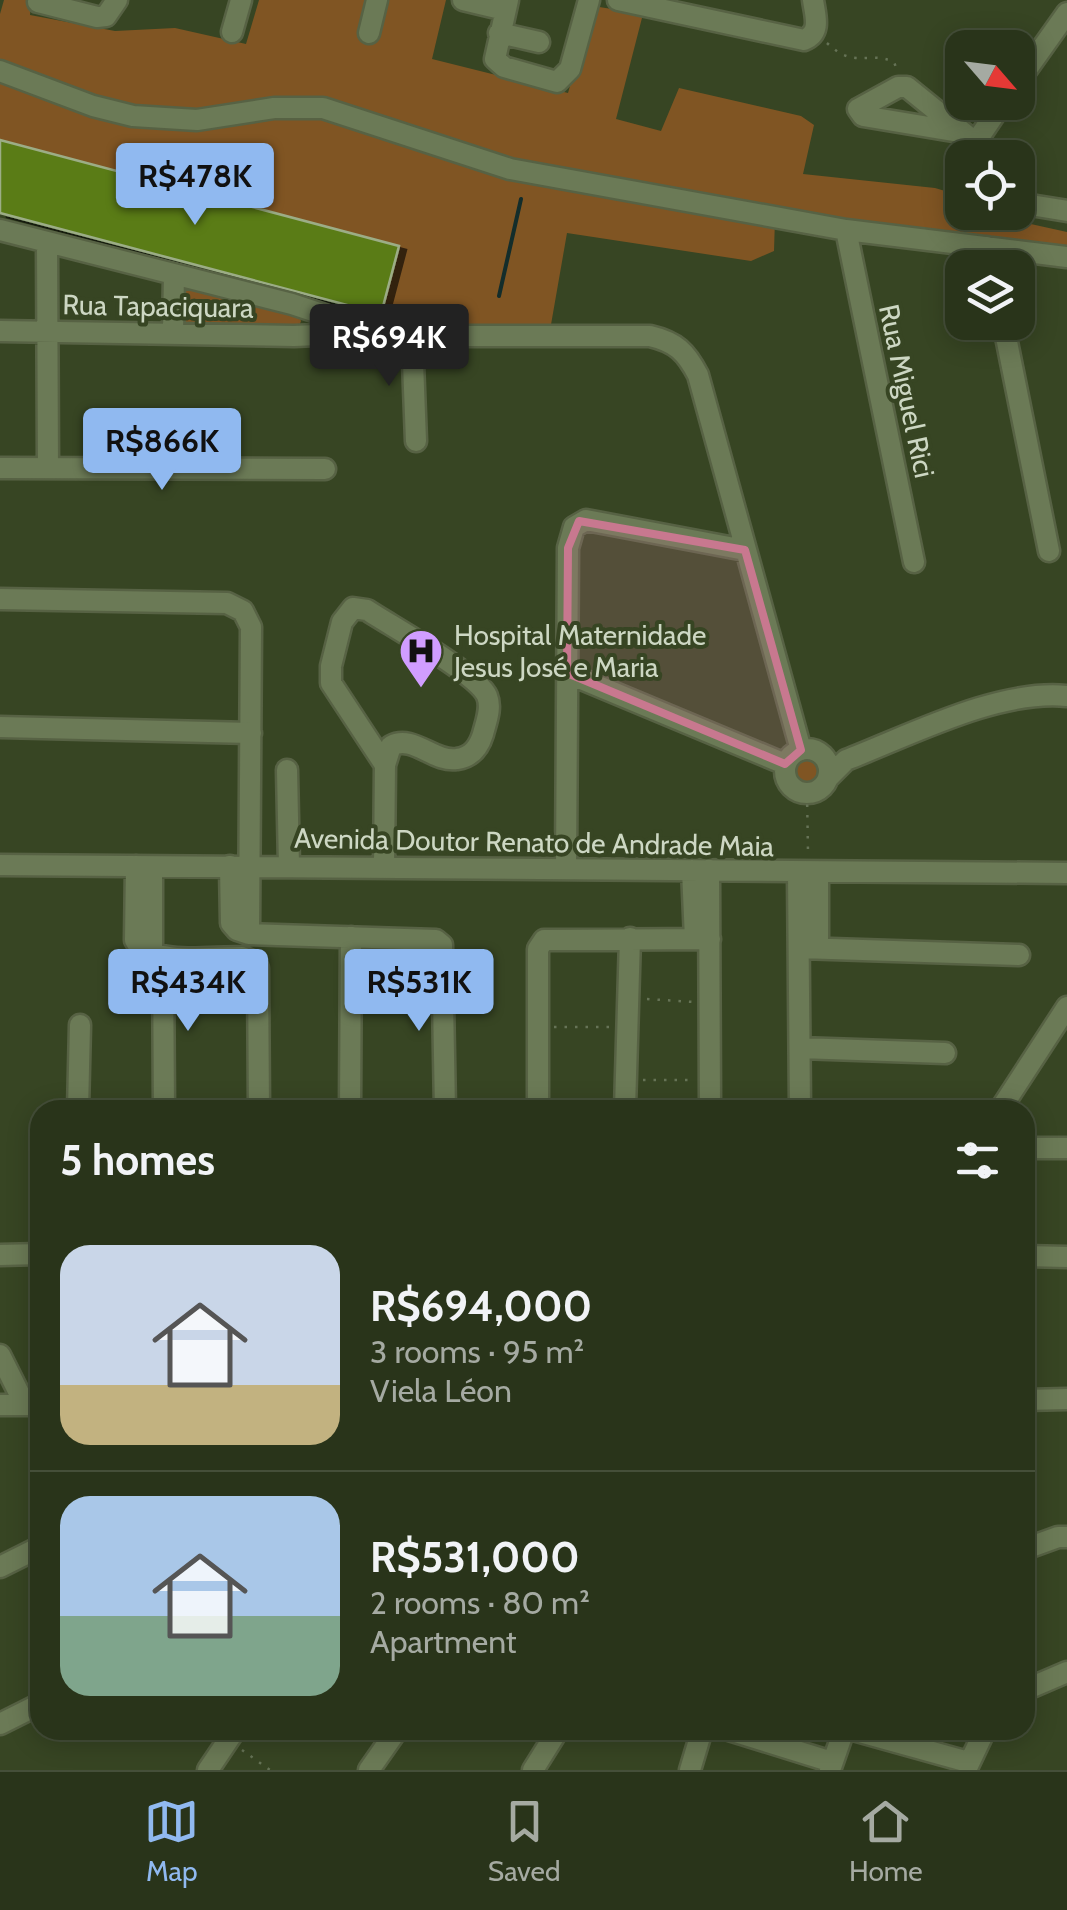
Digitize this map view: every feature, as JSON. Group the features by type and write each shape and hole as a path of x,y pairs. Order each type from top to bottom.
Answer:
{"street":[{"path":"38,2 97,17 106,16 117,0"},
{"path":"232,32 242,0"},
{"path":"369,33 378,0"},
{"path":"463,0 506,5 497,43 504,66 557,82 570,69 589,0"},
{"path":"618,0 804,40 815,30 813,0"},
{"path":"1035,58 1067,13"},
{"path":"497,43 539,42"},
{"path":"0,72 93,106 168,120 197,120 300,106 323,108 510,169 953,250"},
{"path":"945,148 859,114 860,106 898,88 912,90 951,140"},
{"path":"1035,206 1067,211"},
{"path":"0,230 292,304 376,332 412,336 650,336 678,346 689,356 698,376 801,755 788,784 807,794 820,789 846,760 997,702 1042,693 1067,696"},
{"name":"Rua Miguel Rici","path":"846,230 914,562"},
{"path":"46,242 48,468"},
{"path":"1035,257 1067,257"},
{"path":"173,334 174,274"},
{"path":"292,304 303,320 294,336"},
{"name":"Rua Tapaciquara","path":"0,331 294,336 376,332"},
{"path":"412,336 416,441"},
{"path":"1007,340 1049,552"},
{"path":"0,468 324,470"},
{"path":"566,868 570,536 579,521 586,520 745,550"},
{"path":"0,599 227,604 243,611 251,628 252,733 240,866 249,934 436,940 442,945 444,1100"},
{"path":"384,867 385,765 391,746 398,742 452,760 473,753 490,707 486,692 465,672 367,610 353,608 342,622 330,666 331,684 385,765"},
{"path":"567,672 828,762 828,778"},
{"path":"0,728 252,733"},
{"path":"801,755 846,760"},
{"path":"287,770 289,866"},
{"name":"Avenida Doutor Renato de Andrade Maia","path":"0,865 1067,873"},
{"path":"144,866 157,956 164,1100"},
{"path":"701,870 710,1003 710,1100"},
{"path":"800,1100 800,1048 809,948 808,873"},
{"path":"350,1100 351,937"},
{"path":"625,1100 630,938"},
{"path":"538,1100 538,949 544,940 703,939"},
{"path":"809,948 1019,955"},
{"path":"157,956 242,957 254,962 258,968 260,1100"},
{"path":"1008,1100 1056,1040 1067,1007"},
{"path":"78,1100 80,1026"},
{"path":"800,1048 945,1054"},
{"path":"1035,1148 1067,1148"},
{"path":"0,1255 30,1254"},
{"path":"1035,1256 1067,1257"},
{"path":"0,1355 30,1400"},
{"path":"1035,1400 1067,1398"},
{"path":"0,1404 30,1405"},
{"path":"0,1418 30,1406"},
{"path":"1035,1536 1062,1537"},
{"path":"1035,1546 1062,1537"},
{"path":"0,1567 30,1552"},
{"path":"1035,1686 1067,1672"},
{"path":"0,1724 30,1709"},
{"path":"208,1770 229,1740"},
{"path":"369,1770 390,1740"},
{"path":"533,1770 552,1740"},
{"path":"547,1770 555,1740"},
{"path":"690,1770 699,1740"},
{"path":"757,1740 831,1766 840,1740"},
{"path":"885,1740 967,1766 980,1740"}],"path":[{"path":"815,30 836,51 854,60 886,58 894,62 898,88"},
{"path":"807,794 808,873"},
{"path":"628,998 710,1003"},
{"path":"540,1027 627,1026"},
{"path":"626,1080 710,1080"},
{"path":"237,1740 270,1770"}],"highlighted area":[{"path":"579,521 745,550 801,750 785,764 567,673 568,548"}],"shaded area":[{"path":"4,0 31,0 30,15 115,31 175,28 246,44 259,0 446,0 432,59 568,93 593,6 643,14 616,119 661,131 679,88 801,116 814,125 803,174 945,191 945,230 1035,230 1035,225 1067,232 1067,257 775,218 774,251 751,261 567,233 549,336 376,332 399,247 0,140 0,14"},
{"path":"179,283 298,314 298,330 177,329"},
{"path":"807,751 821,757 827,771 821,785 807,791 793,785 787,771 793,757"}],"building":[{"path":"0,140 399,246 381,314 0,213"}],"waterway":[{"path":"499,296 521,199"}],"place":[{"name":"Hospital Maternidade Jesus José e Maria","path":"421,689"}]}
